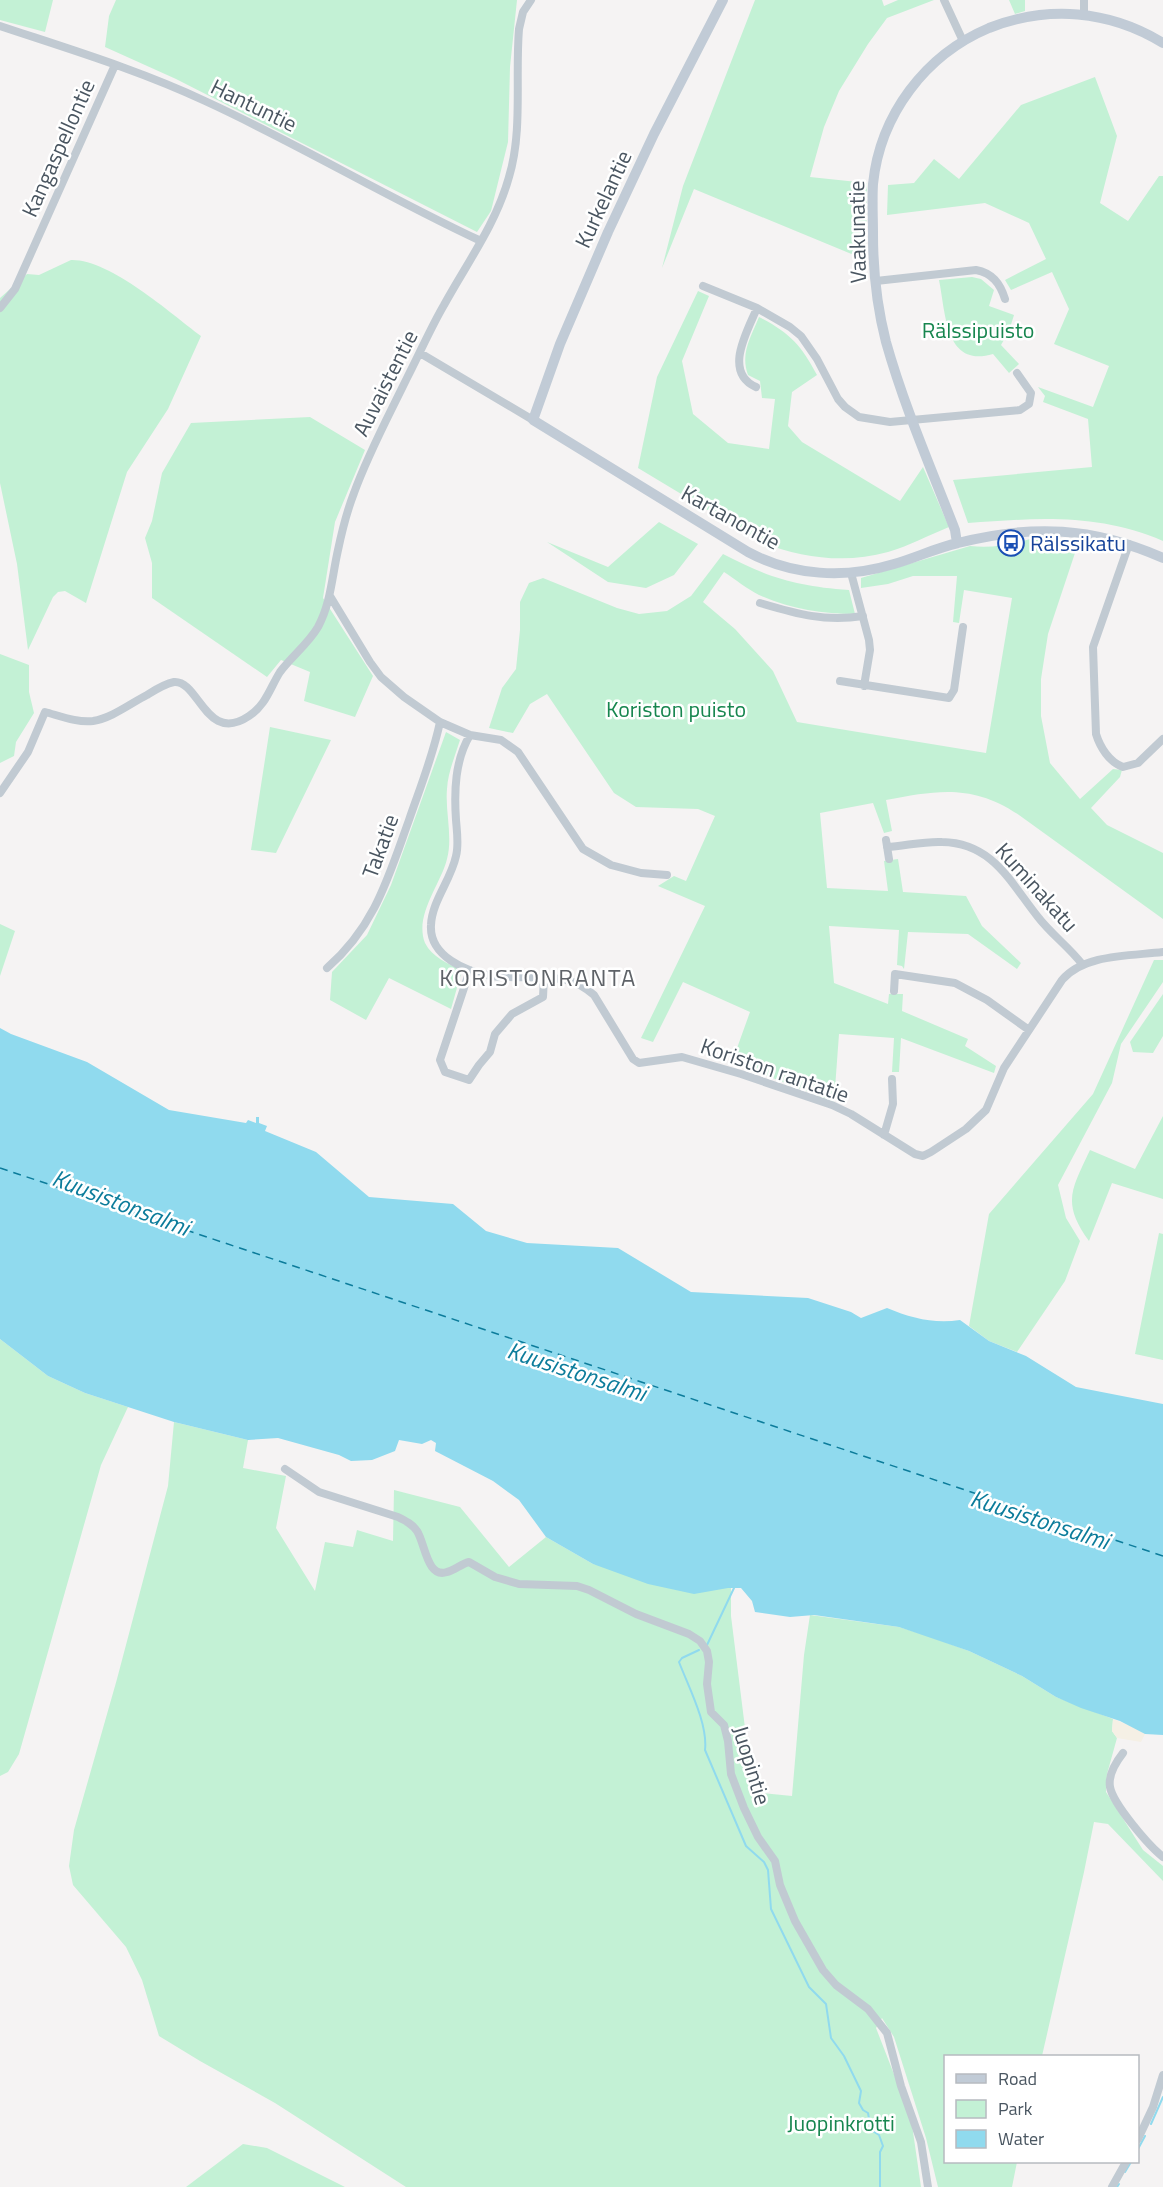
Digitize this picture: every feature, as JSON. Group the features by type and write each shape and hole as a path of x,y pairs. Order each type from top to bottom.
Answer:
{"street":[{"name":"Auvaistentie","path":"0,793 28,752 45,712 71,719 93,721 106,717 163,686 176,682 186,686 209,716 223,722 236,723 258,710 286,664 309,641 318,626 330,596 338,549 352,495 370,452 444,304 482,241 500,204 510,175 516,147 519,29 523,12 530,0"},
{"name":"Kurkelantie","path":"532,420 608,232 654,134 723,0"},
{"path":"944,0 963,41"},
{"path":"1084,0 1084,15"},
{"name":"Vaakunatie","path":"957,543 886,343 873,248 873,185 884,139 899,105 935,62 963,41 994,26 1021,18 1054,13 1084,15 1124,24 1163,43"},
{"name":"Hantuntie","path":"0,26 164,82 248,121 482,241"},
{"name":"Kangaspellontie","path":"0,309 15,289 115,65"},
{"path":"876,281 976,270 983,271 995,279 1005,298"},
{"path":"703,286 757,308 801,336 817,359 832,391 852,413 877,422 913,421 1020,410 1029,404 1031,393 1017,373"},
{"path":"756,387 748,384 743,378 738,364 741,349 757,308"},
{"name":"Kartanontie","path":"420,353 765,561 805,572 851,573 892,565 957,543 1040,530 1094,534 1129,544 1163,558"},
{"path":"1129,544 1093,647 1096,734 1100,745 1112,761 1123,767 1138,763 1163,739"},
{"path":"851,573 870,640 864,686"},
{"path":"330,596 381,676 421,711 440,723 470,735 501,740 518,752 578,842 590,854 611,865 625,869 667,875"},
{"path":"760,603 804,616 829,619 863,616"},
{"path":"840,681 949,698 953,695 956,681 963,627"},
{"name":"Takatie","path":"327,968 344,953 376,908 432,756 440,723"},
{"name":"Koriston rantatie","path":"470,735 458,770 455,790 457,854 433,914 431,925 433,942 446,957 470,970 493,976 568,980 586,988 594,995 633,1059 639,1063 682,1057 734,1072 832,1105 851,1114 915,1154 923,1156 955,1137 986,1110 1001,1073 1029,1030 1062,980 1072,969 1082,964"},
{"name":"Kuminakatu","path":"889,859 887,844 959,843 979,850 998,866 1044,924 1082,964"},
{"path":"1082,964 1163,952"},
{"path":"470,970 440,1060 445,1072 469,1080 490,1052 495,1034 512,1014 543,997 544,977"},
{"path":"894,991 895,974 955,983 987,1000 1029,1030"},
{"path":"884,1135 893,1104 892,1079"},
{"name":"Juopintie","path":"285,1469 319,1492 409,1522 421,1539 432,1568 440,1573 469,1562 495,1577 519,1584 577,1586 636,1614 689,1634 700,1641 707,1651 710,1662 707,1684 711,1712 724,1725 731,1774 744,1808 758,1837 775,1861 780,1885 795,1920 823,1970 836,1984 868,2010 887,2033 901,2086 921,2142 928,2187"},
{"path":"1123,1753 1111,1772 1110,1787 1133,1826 1163,1857"},
{"path":"1139,2135 1163,2075"},
{"path":"1112,2187 1125,2163"}],"green space":[{"path":"0,0 53,0 45,32 0,20"},
{"path":"116,0 517,0 510,67 508,142 491,211 477,232 176,79 105,47 109,16"},
{"path":"755,0 882,0 884,6 898,0 934,0 887,18 868,44 839,91 824,127 810,177 867,183 866,260 694,189 662,268 683,186"},
{"path":"1009,0 1025,0 1025,11 1015,14"},
{"path":"1095,77 1117,136 1100,203 1128,221 1159,176 1163,176 1163,541 1139,532 1091,522 1043,519 968,523 953,480 1092,467 1088,419 1043,402 1045,396 1038,387 1093,407 1109,366 1054,344 1069,309 1052,272 1011,290 1005,280 1046,259 1029,223 985,203 887,215 888,185 914,183 934,159 959,179 1021,105"},
{"path":"71,260 87,262 121,278 201,336 168,409 127,472 86,603 65,591 58,592 53,597 28,650 17,564 0,483 0,298 27,274 39,275"},
{"name":"Rälssipuisto","path":"972,277 981,279 994,290 989,306 1014,315 1001,345 1019,364 1009,373 993,354 977,356 965,353 957,346 951,335 939,280"},
{"path":"698,291 709,296 682,361 693,414 728,443 769,449 775,399 762,398 760,381 748,375 745,359 759,317 787,334 794,341 817,375 792,392 788,426 802,442 900,501 923,467 949,527 904,547 872,556 824,558 792,552 761,542 638,468 657,377"},
{"path":"310,417 365,450 335,522 323,598 373,676 355,717 304,701 310,672 281,660 267,677 152,598 152,563 145,538 152,521 162,473 191,423"},
{"path":"659,522 698,544 674,575 646,588 608,582 547,542 608,567"},
{"name":"Koriston puisto","path":"1041,536 1053,536 1076,550 1048,634 1041,679 1041,716 1050,763 1080,799 1113,769 1122,770 1120,777 1091,808 1107,825 1163,853 1163,919 1019,815 986,798 955,792 939,792 886,800 892,831 884,833 873,803 820,813 827,888 888,891 884,861 898,859 903,892 966,896 982,926 1021,963 1017,969 968,934 908,932 904,969 897,965 899,930 829,926 834,983 888,1004 889,994 903,994 902,1011 968,1039 965,1046 996,1066 994,1073 901,1038 899,1072 892,1072 894,1038 839,1034 834,1102 732,1062 750,1012 683,982 653,1042 641,1038 705,906 658,886 674,876 686,881 715,816 698,809 636,807 614,793 547,694 530,704 513,733 489,728 502,688 516,669 520,602 529,583 543,578 617,608 639,614 667,611 691,596 723,554 784,580 849,590 855,614 818,612 782,604 759,595 724,572 703,602 735,629 773,671 797,722 986,753 1012,598 964,590 959,623 953,622 957,576 913,576 888,584 861,588 861,578 970,546 998,546"},
{"path":"0,654 29,665 29,692 34,713 16,742 14,756 0,763"},
{"path":"270,727 331,740 276,853 251,850"},
{"path":"446,732 460,740 448,783 449,851 426,911 423,932 425,943 436,956 462,970 451,1009 389,978 366,1020 330,1000 332,972 367,935 391,885"},
{"path":"0,924 15,931 0,976"},
{"path":"1154,960 1163,960 1163,982 1121,1044 1112,1083 1058,1185 1066,1218 1080,1241 1065,1281 1017,1352 989,1341 969,1326 989,1214 1093,1094"},
{"path":"1163,994 1163,1036 1153,1053 1133,1052 1130,1042"},
{"path":"1163,1116 1163,1199 1112,1183 1089,1241 1075,1216 1072,1196 1078,1175 1090,1150 1135,1169"},
{"path":"1159,1233 1163,1234 1163,1360 1135,1354"},
{"path":"0,1339 48,1376 85,1393 128,1407 101,1465 19,1754 8,1772 0,1776"},
{"name":"Juopinkrotti","path":"174,1422 248,1440 243,1468 286,1476 276,1528 315,1591 325,1542 353,1547 357,1530 393,1541 394,1490 460,1507 509,1567 546,1537 593,1564 731,1588 731,1616 753,1792 792,1796 804,1655 810,1615 899,1627 928,1636 969,1651 1022,1676 1056,1697 1113,1719 1112,1731 1117,1738 1107,1774 1106,1792 1143,1850 1163,1866 1163,1881 1108,1824 1094,1822 1042,2055 944,2055 944,2163 1017,2163 1012,2187 938,2187 926,2138 894,2037 882,2018 876,2028 911,2118 921,2187 406,2187 275,2103 159,2036 142,1980 126,1947 73,1885 69,1866 74,1830 168,1486"},
{"path":"243,2144 267,2148 345,2187 186,2187"}],"sand":[{"path":"1113,1719 1145,1734 1141,1742 1117,1738 1112,1731"}],"water":[{"name":"Kuusistonsalmi","path":"0,1028 87,1062 169,1110 246,1123 248,1120 256,1123 256,1117 259,1117 259,1123 267,1126 265,1131 316,1152 369,1197 453,1204 486,1231 527,1243 618,1248 691,1292 808,1298 851,1312 861,1318 887,1308 923,1319 960,1320 989,1341 1026,1356 1076,1387 1163,1404 1163,1735 1145,1734 1120,1721 1081,1708 969,1651 899,1627 814,1615 790,1617 755,1612 752,1601 741,1588 694,1594 648,1584 593,1564 546,1537 519,1500 493,1481 435,1451 436,1443 431,1440 422,1444 399,1440 395,1451 372,1460 351,1461 339,1455 278,1438 248,1440 174,1422 85,1393 48,1376 0,1339"}],"waterway":[{"path":"707,1645 734,1588"},
{"path":"699,1650 682,1658 679,1662 701,1718 705,1750 746,1846 764,1862 768,1870 771,1909 809,1987 826,2004 831,2038 844,2056 861,2091 859,2103 868,2113 871,2130 879,2135 883,2146 880,2152 880,2187"},
{"path":"1151,2124 1163,2097"},
{"path":"1139,2147 1145,2136"},
{"path":"1125,2172 1130,2163"}],"ferry route":[{"path":"0,1168 1163,1556"}],"place":[{"name":"Rälssikatu","path":"1011,543"}],"district":[{"name":"KORISTONRANTA","path":"538,977"}]}
